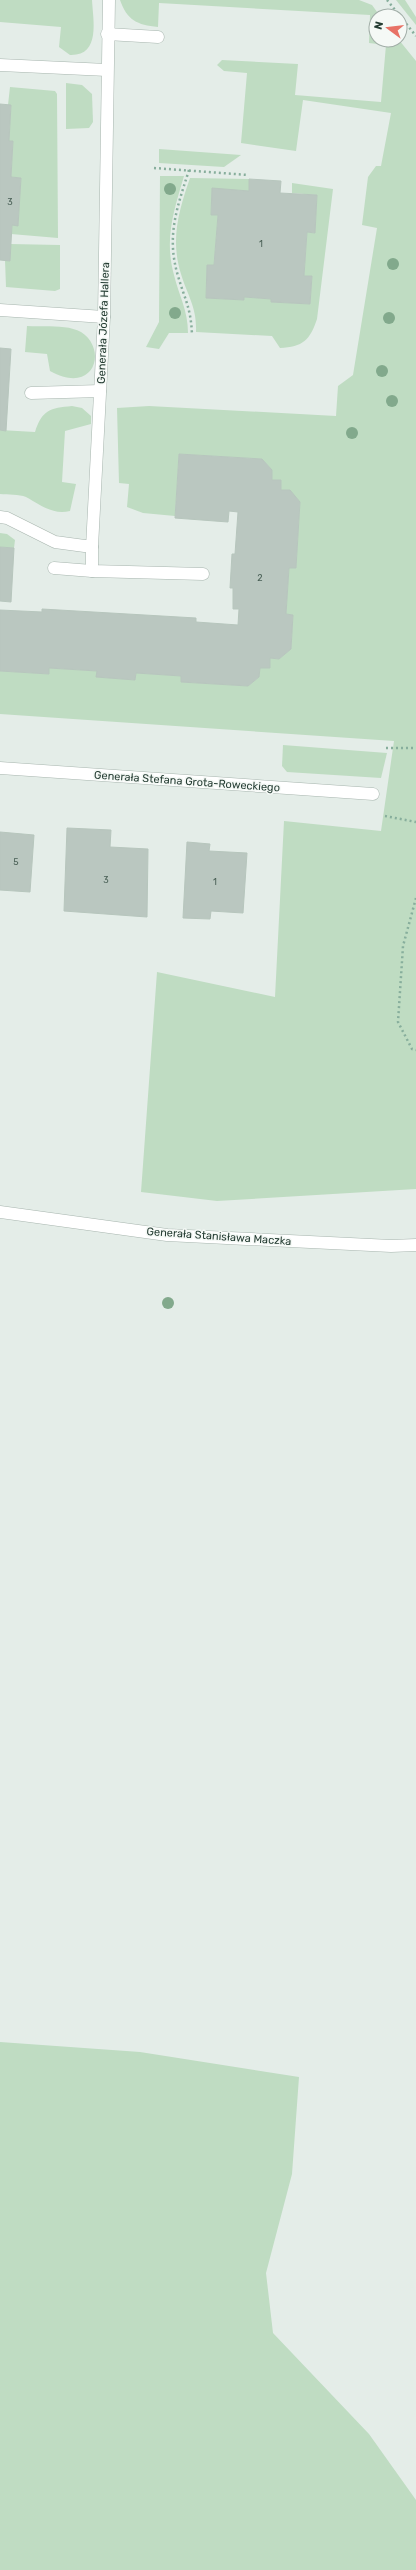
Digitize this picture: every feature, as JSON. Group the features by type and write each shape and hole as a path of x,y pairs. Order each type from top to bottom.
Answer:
{"street":[{"name":"Generała Józefa Hallera","path":"92,570 104,317 107,34 109,0"},
{"path":"107,34 158,36"},
{"path":"0,65 107,70"},
{"path":"0,310 104,317"},
{"path":"31,393 100,390"},
{"path":"0,517 7,518 55,542 92,547"},
{"path":"54,568 203,574"},
{"name":"Generała Stefana Grota-Roweckiego","path":"0,768 373,794"},
{"name":"Generała Stanisława Maczka","path":"0,1212 167,1235 391,1246 416,1245"}],"path":[{"path":"387,0 394,8"},
{"path":"408,26 416,36"},
{"path":"154,168 248,175"},
{"path":"189,170 173,221 172,243 177,275 192,313 192,335"},
{"path":"386,748 416,748"},
{"path":"377,814 416,822"},
{"path":"416,898 403,946 398,1022 412,1049 416,1050"}],"green space":[{"path":"0,0 92,0 94,26 91,43 87,50 80,54 70,55 59,47 61,27 0,22"},
{"path":"120,0 359,0 372,5 374,8 368,8 368,15 159,3 158,27 139,23 130,17"},
{"path":"396,0 405,0 416,17 416,25 408,15 408,8 402,8"},
{"path":"386,48 405,48 416,61 416,1189 217,1201 141,1192 157,972 275,997 284,821 381,831 394,741 0,714 0,671 49,674 49,668 97,671 97,677 135,680 136,673 181,676 181,682 248,686 259,677 260,668 270,658 279,659 291,649 293,615 286,614 289,568 296,568 300,502 290,491 281,490 281,480 272,480 272,470 262,459 179,454 175,516 143,513 127,507 129,484 119,483 117,408 149,406 336,416 338,386 353,375 377,228 362,225 368,177 376,166 381,166 391,113 303,100 296,151 241,143 247,73 224,71 217,65 222,60 298,64 295,95 381,102"},
{"path":"66,83 82,85 92,94 93,122 89,128 66,129"},
{"path":"10,87 55,91 57,94 58,238 11,234 12,225 18,225 21,178 11,177 13,142 9,141 11,106 8,105"},
{"path":"159,149 241,155 224,167 159,163"},
{"path":"160,176 184,176 174,213 170,237 170,249 171,262 176,283 187,317 188,333 169,333 159,349 146,347 159,322"},
{"path":"190,178 249,179 249,191 212,189 211,215 218,215 214,265 207,265 206,298 244,300 244,297 271,299 271,302 310,304 312,276 304,276 307,232 315,233 317,195 292,193 292,183 333,189 317,319 312,332 300,344 280,348 272,336 196,332 194,309 181,274 176,249 179,213"},
{"path":"10,244 60,245 60,289 55,291 6,287 5,260"},
{"path":"27,326 62,327 75,329 81,332 89,340 94,349 95,358 92,367 87,374 78,378 65,377 50,371 47,354 25,352"},
{"path":"72,406 82,408 91,416 91,424 65,431 62,482 76,484 70,511 58,512 23,496 0,494 0,430 35,432 41,419 52,409"},
{"path":"0,533 7,534 15,540 14,548 0,547"},
{"path":"283,745 387,753 381,778 287,772 282,766"},
{"path":"0,2042 140,2052 299,2077 292,2174 266,2273 273,2333 369,2434 416,2500 416,2570 0,2570"}],"building":[{"path":"0,104 11,105 9,141 13,141 11,177 21,178 18,226 12,225 10,261 0,260"},
{"path":"249,179 281,181 280,193 317,195 315,233 307,232 304,276 312,276 310,304 271,302 271,299 244,297 244,300 206,298 207,265 214,265 218,215 211,215 212,188 249,191"},
{"path":"0,348 11,349 6,431 0,430"},
{"path":"179,454 262,459 272,470 272,480 281,480 281,490 290,490 300,502 296,568 289,568 286,614 293,615 291,649 279,659 270,658 270,668 260,668 259,677 248,686 181,682 181,676 136,673 135,680 96,677 97,671 49,668 49,674 0,671 0,610 42,612 42,609 196,618 196,622 238,625 239,609 233,609 233,588 230,588 232,554 235,554 238,512 229,511 228,522 175,518"},
{"path":"0,547 14,548 11,602 0,601"},
{"path":"67,828 111,830 110,847 148,849 147,917 64,911"},
{"path":"0,832 34,835 30,892 0,890"},
{"path":"187,842 210,844 209,851 247,853 243,913 211,911 210,919 183,918"}]}
